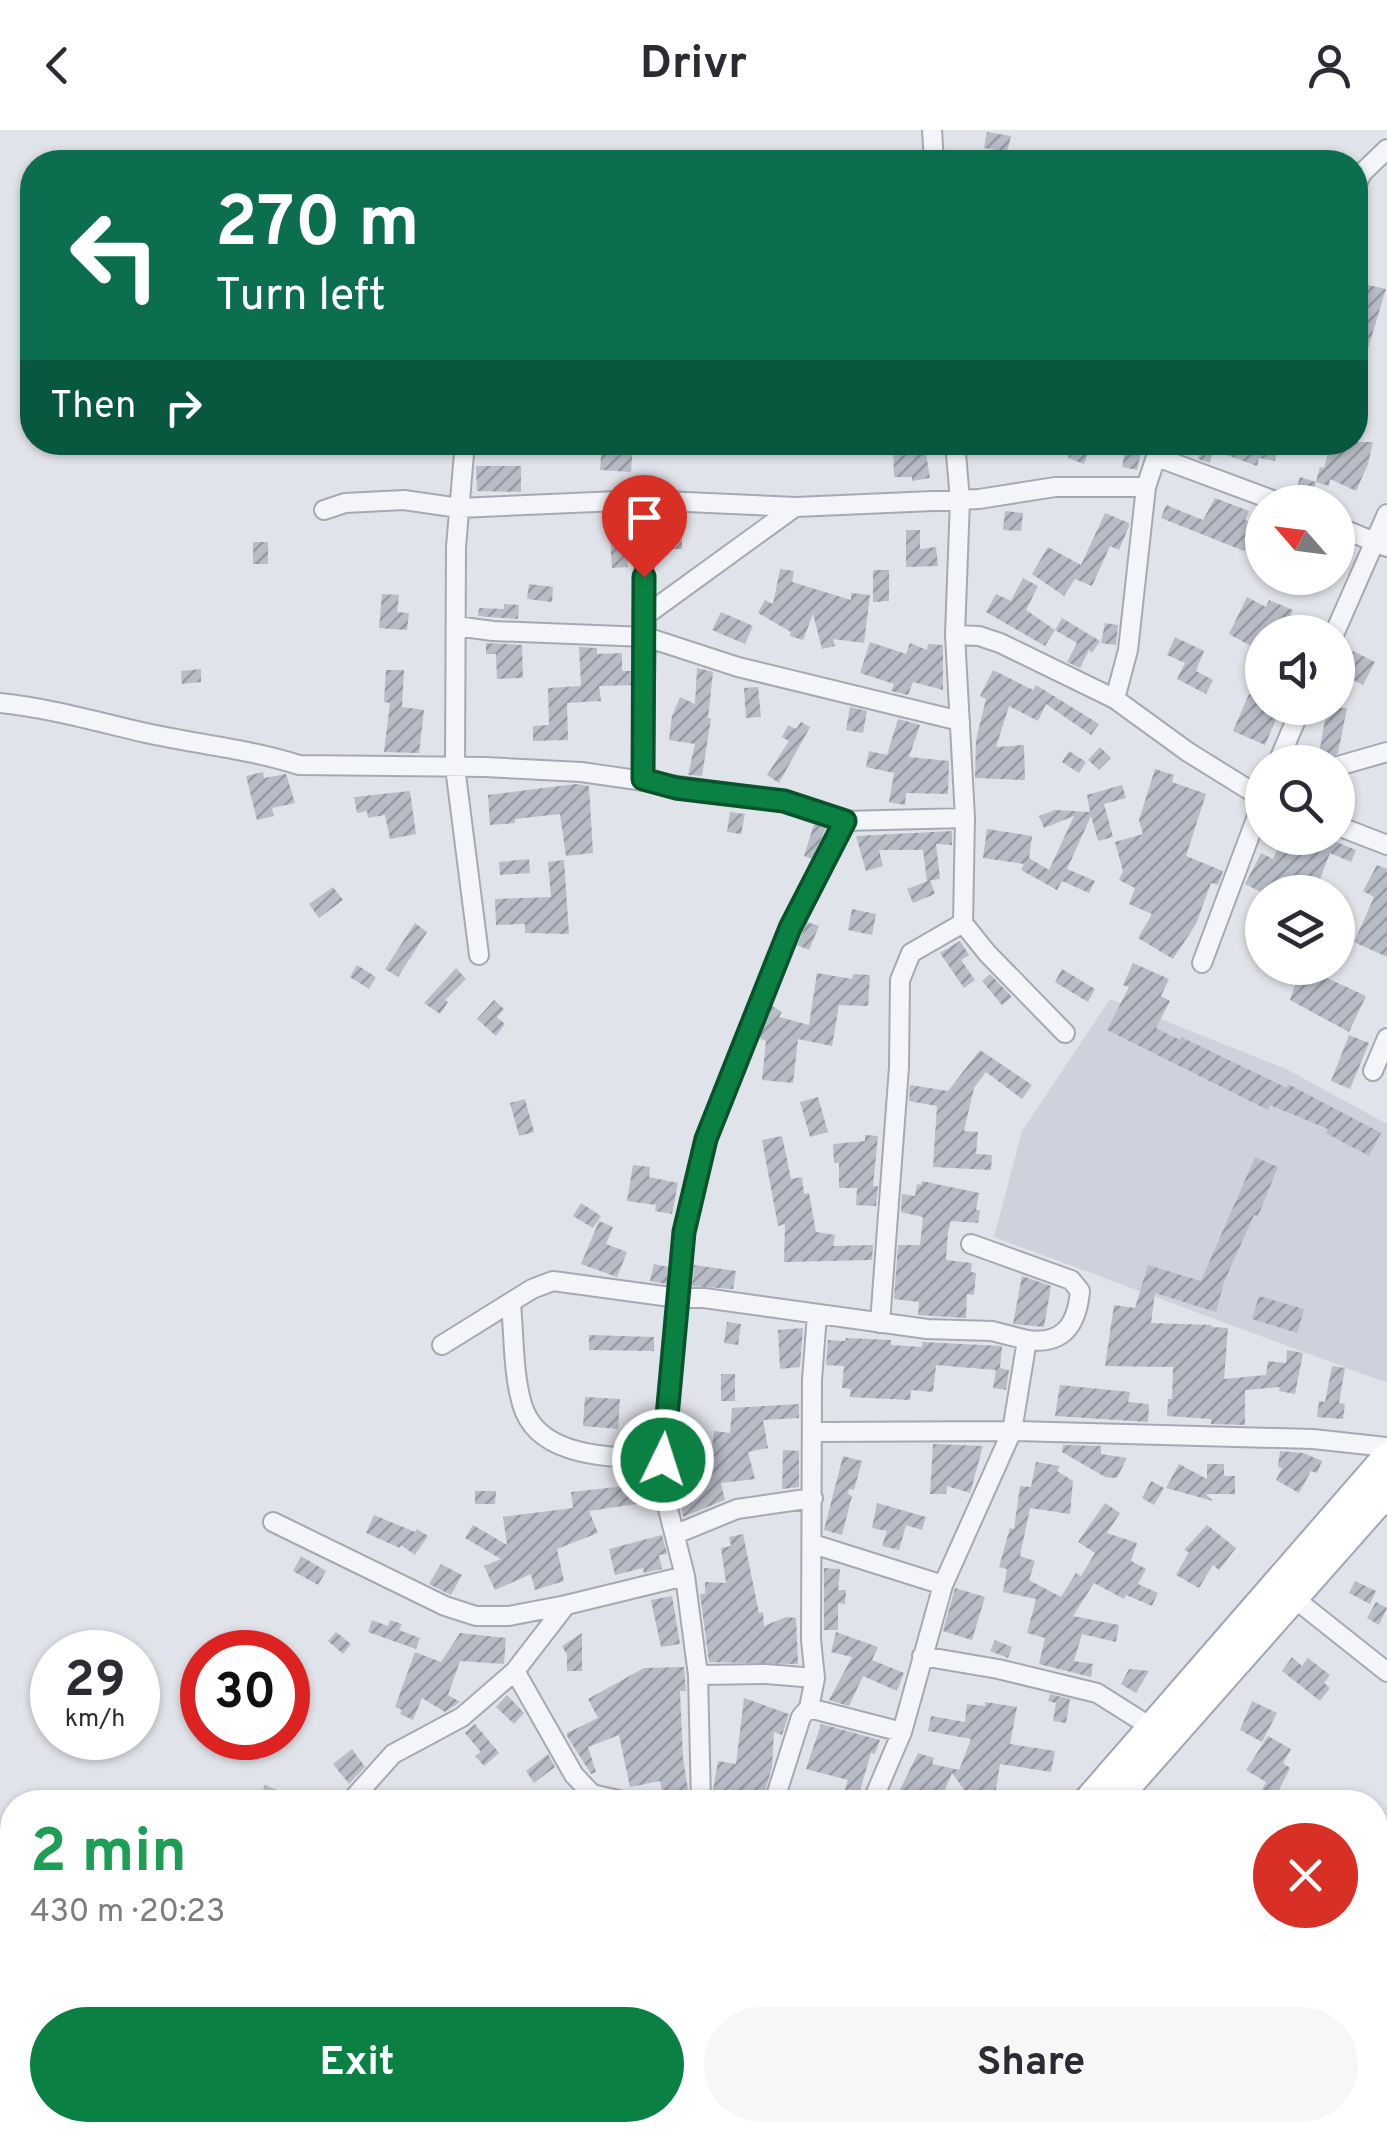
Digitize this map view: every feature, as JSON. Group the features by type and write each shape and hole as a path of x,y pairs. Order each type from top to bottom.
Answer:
{"main road":[{"path":"1099,1790 1387,1456"},
{"path":"1124,1790 1387,1492"}],"street":[{"path":"1368,167 1387,149"},
{"path":"464,455 456,626 455,767 479,955"},
{"path":"956,455 960,500 955,635 965,818 963,923 1006,974 1065,1033"},
{"path":"1115,699 1130,633 1146,488 1157,455"},
{"path":"1170,455 1245,488"},
{"path":"324,510 345,503 404,500 460,508 642,500 796,507 960,500 1054,487 1146,488"},
{"path":"642,500 646,616 643,779"},
{"path":"646,616 796,507"},
{"path":"1344,615 1381,545 1387,514"},
{"path":"1355,534 1381,545"},
{"path":"456,626 646,637 738,666 960,721"},
{"path":"955,635 979,636 1000,643 1115,699 1245,790"},
{"path":"0,703 299,765 580,772 784,801 845,821 965,818"},
{"path":"1355,761 1387,752"},
{"path":"699,1790 698,1675 685,1576 668,1510 663,1460 684,1232 706,1139 790,928 845,821"},
{"path":"1355,833 1387,845"},
{"path":"1202,963 1245,847"},
{"path":"880,1323 899,1067 900,980 910,952 963,923"},
{"path":"1373,1071 1387,1038"},
{"path":"442,1345 532,1289 553,1282 704,1298 927,1330 992,1331 1046,1343 1061,1335 1078,1307 1079,1288 1071,1280 971,1244"},
{"path":"510,1304 522,1404 531,1424 565,1449 663,1460"},
{"path":"778,1790 801,1717 809,1708 815,1678 811,1640 816,1314"},
{"path":"877,1790 902,1732 943,1585 1012,1431 1027,1340"},
{"path":"814,1432 1012,1431 1314,1439 1387,1447"},
{"path":"676,1534 738,1509 813,1498"},
{"path":"273,1522 445,1606 476,1616 509,1616 685,1576"},
{"path":"813,1544 943,1585"},
{"path":"1295,1599 1387,1672"},
{"path":"361,1790 393,1754 462,1717 515,1671 566,1605"},
{"path":"922,1656 998,1668 1097,1693 1154,1729"},
{"path":"515,1671 584,1790"},
{"path":"698,1675 815,1678"},
{"path":"809,1708 902,1732"}],"shaded area":[{"path":"1110,999 1288,1070 1387,1124 1387,1383 994,1237 1022,1131"}],"building":[{"path":"987,132 1011,136 1008,150 984,148"},
{"path":"1368,285 1386,289 1368,348"},
{"path":"1368,442 1373,442 1356,491 1355,485 1330,479 1329,485 1316,482 1320,467 1324,468 1328,455 1368,455"},
{"path":"601,455 632,455 631,472 600,470"},
{"path":"893,455 926,455 930,478 912,481 912,477 894,477"},
{"path":"1069,455 1087,455 1084,464 1068,458"},
{"path":"1124,455 1140,455 1137,470 1122,467"},
{"path":"1199,455 1212,455 1210,463 1198,459"},
{"path":"1227,455 1276,455 1275,461 1259,458 1257,466"},
{"path":"476,466 521,466 521,492 477,491"},
{"path":"1300,477 1316,482 1315,485 1298,485"},
{"path":"1215,498 1245,509 1244,551 1161,518 1166,505 1203,520"},
{"path":"1005,511 1023,513 1021,531 1003,530"},
{"path":"1105,513 1129,526 1119,550 1110,546 1092,586 1075,579 1064,596 1032,574 1048,547 1081,565"},
{"path":"669,529 682,529 682,549 669,549"},
{"path":"906,530 920,530 920,549 936,547 938,566 906,567"},
{"path":"625,537 628,567 612,568 610,539"},
{"path":"253,542 268,542 268,564 253,564"},
{"path":"780,569 794,571 792,582 851,600 851,593 870,595 864,643 833,639 835,646 822,649 813,614 803,640 790,636 791,632 758,613 765,600 773,604"},
{"path":"873,570 889,570 889,601 873,602"},
{"path":"1023,578 1038,586 1026,610 1055,630 1045,646 986,612 996,594 1011,601"},
{"path":"529,584 553,587 552,602 527,599"},
{"path":"382,594 399,595 397,612 409,613 407,630 379,628"},
{"path":"1247,597 1266,607 1269,600 1293,610 1290,615 1245,615 1245,643 1229,634"},
{"path":"504,604 519,605 518,619 478,616 479,608 504,609"},
{"path":"721,612 753,626 745,644 712,630"},
{"path":"1062,618 1100,641 1092,653 1089,650 1080,668 1067,662 1077,643 1055,630"},
{"path":"1105,623 1118,625 1116,645 1101,643"},
{"path":"1175,637 1204,651 1196,671 1213,680 1206,694 1177,679 1185,663 1167,655"},
{"path":"870,642 906,654 910,643 927,650 928,644 943,645 943,690 913,682 908,695 891,691 894,684 860,673"},
{"path":"486,643 522,645 523,678 497,679 496,654 486,654"},
{"path":"579,647 597,648 597,654 622,653 622,671 632,671 632,685 599,686 601,701 567,703 568,740 533,741 533,726 549,725 548,688 581,686"},
{"path":"1355,652 1375,662 1363,685 1355,681"},
{"path":"697,668 713,672 702,776 688,775 695,744 669,740 672,716 680,697 695,704"},
{"path":"201,669 201,682 182,684 181,671"},
{"path":"386,670 404,670 402,707 424,710 419,753 384,752 390,703 384,702"},
{"path":"993,670 1033,690 1036,685 1099,724 1091,735 1046,704 1038,721 1009,706 996,747 1024,745 1025,780 975,778 976,740 986,699 980,696"},
{"path":"758,687 761,717 746,718 744,688"},
{"path":"1245,703 1245,725 1274,725 1265,745 1233,731"},
{"path":"850,707 867,711 863,733 846,730"},
{"path":"898,719 920,725 909,757 949,761 948,794 906,793 905,805 889,802 894,773 866,767 869,751 887,755"},
{"path":"801,722 810,727 779,783 767,775 789,741 782,737 788,725 796,729"},
{"path":"1324,725 1344,725 1340,745 1321,745"},
{"path":"1100,747 1111,758 1099,770 1088,760"},
{"path":"1069,751 1086,762 1079,773 1062,762"},
{"path":"1155,769 1174,775 1172,782 1206,794 1186,856 1223,871 1218,885 1211,883 1196,924 1173,959 1138,938 1152,914 1129,904 1135,888 1119,880 1123,871 1115,842 1143,834 1139,820"},
{"path":"263,772 264,778 286,774 295,803 272,808 274,816 257,820 246,776"},
{"path":"576,784 589,786 593,853 566,856 560,814 490,825 488,795"},
{"path":"1122,785 1126,798 1104,804 1113,837 1098,841 1091,816 1067,869 1095,881 1089,893 1062,881 1057,890 1021,870 1024,864 983,858 987,829 1032,836 1029,858 1049,870 1074,816 1044,828 1039,816 1055,810 1090,812 1087,795"},
{"path":"410,791 416,834 390,839 385,815 368,818 367,811 357,813 354,797"},
{"path":"730,812 745,814 741,834 727,832"},
{"path":"814,824 826,828 812,859 804,856"},
{"path":"952,831 952,845 936,844 940,879 927,881 923,850 879,850 883,866 866,871 856,836"},
{"path":"1260,855 1273,859 1275,855 1329,855 1322,875 1250,875"},
{"path":"1335,855 1354,855 1351,862"},
{"path":"529,859 530,873 500,875 499,862"},
{"path":"564,860 569,934 525,933 525,924 496,925 495,899 551,897 548,862"},
{"path":"1377,865 1387,869 1387,957 1355,942 1374,897 1363,891"},
{"path":"930,880 935,894 913,903 907,889"},
{"path":"333,887 343,900 319,918 309,904"},
{"path":"852,909 876,914 872,935 848,930"},
{"path":"807,922 819,926 809,950 797,945"},
{"path":"415,923 427,932 398,977 385,969"},
{"path":"960,941 969,955 961,960 975,980 964,988 940,953"},
{"path":"1133,963 1169,979 1161,996 1170,1001 1156,1028 1287,1088 1288,1084 1381,1133 1369,1156 1326,1133 1328,1129 1270,1105 1268,1110 1107,1030 1129,987 1123,985"},
{"path":"357,965 376,977 369,989 350,977"},
{"path":"456,968 466,979 445,1000 448,1002 440,1014 424,1003"},
{"path":"1062,969 1095,989 1088,1002 1055,982"},
{"path":"817,973 852,979 853,974 870,975 868,1006 839,1005 832,1046 798,1039 793,1083 762,1080 766,1041 759,1038 772,1006 782,1012 779,1017 809,1025"},
{"path":"990,974 1012,997 1002,1005 982,981"},
{"path":"1295,985 1342,985 1366,996 1349,1032 1290,1000"},
{"path":"494,1000 504,1009 497,1017 505,1024 496,1036 477,1019"},
{"path":"1349,1035 1369,1043 1350,1089 1331,1081"},
{"path":"980,1050 1032,1085 1022,1099 986,1072 974,1088 964,1131 978,1132 976,1154 992,1155 991,1170 933,1167 937,1106 909,1101 910,1085 948,1091"},
{"path":"818,1097 828,1132 810,1137 800,1102"},
{"path":"525,1099 534,1132 519,1136 510,1103"},
{"path":"865,1135 878,1136 873,1186 878,1186 876,1206 856,1205 857,1188 839,1188 839,1163 834,1163 833,1144 865,1141"},
{"path":"782,1136 791,1179 802,1177 804,1194 809,1193 816,1232 835,1235 833,1246 873,1245 872,1260 784,1262 785,1224 778,1226 762,1140"},
{"path":"1255,1157 1278,1167 1224,1282 1216,1312 1155,1293 1151,1323 1228,1328 1224,1379 1266,1375 1268,1361 1286,1363 1287,1350 1303,1353 1295,1394 1279,1391 1280,1387 1245,1390 1245,1425 1167,1416 1173,1367 1105,1366 1114,1305 1135,1308 1148,1265 1201,1281"},
{"path":"633,1165 650,1167 649,1177 678,1183 672,1214 655,1211 656,1205 627,1201"},
{"path":"922,1181 979,1193 978,1223 951,1221 948,1232 946,1260 972,1263 971,1272 976,1273 974,1295 967,1294 966,1318 918,1315 919,1302 894,1299 898,1245 920,1245 923,1217 901,1212 902,1194 915,1196 917,1184"},
{"path":"581,1203 601,1216 593,1228 573,1216"},
{"path":"599,1221 613,1227 606,1244 627,1252 617,1277 581,1264"},
{"path":"654,1264 668,1267 667,1284 650,1281"},
{"path":"694,1265 736,1271 733,1289 692,1286"},
{"path":"1022,1276 1051,1286 1044,1327 1013,1324"},
{"path":"1259,1296 1304,1309 1297,1333 1252,1319"},
{"path":"727,1322 741,1324 738,1345 724,1343"},
{"path":"803,1328 800,1367 780,1369 778,1330"},
{"path":"589,1335 654,1337 654,1351 589,1350"},
{"path":"828,1340 891,1340 891,1345 922,1347 922,1342 1002,1346 1000,1368 1009,1370 1006,1390 993,1388 996,1370 936,1365 933,1392 911,1390 910,1400 850,1397 851,1389 842,1388 844,1366 826,1365"},
{"path":"1332,1366 1345,1368 1339,1403 1345,1404 1343,1419 1317,1417 1319,1401 1325,1402"},
{"path":"721,1374 735,1374 735,1401 721,1401"},
{"path":"1060,1385 1130,1392 1128,1402 1149,1404 1148,1422 1055,1416"},
{"path":"585,1397 620,1399 618,1429 583,1426"},
{"path":"799,1404 799,1418 763,1420 768,1448 748,1452 755,1479 721,1483 725,1500 683,1517 678,1476 709,1474 714,1431 730,1433 732,1408"},
{"path":"933,1444 983,1446 970,1493 947,1486 946,1494 930,1494"},
{"path":"1063,1445 1101,1446 1101,1454 1127,1458 1117,1478 1105,1477 1062,1452"},
{"path":"783,1450 799,1451 799,1487 782,1489"},
{"path":"1280,1451 1303,1453 1322,1461 1317,1473 1311,1471 1299,1493 1276,1480 1282,1468 1278,1467"},
{"path":"843,1456 862,1461 854,1490 849,1489 852,1496 842,1535 824,1530"},
{"path":"1036,1462 1060,1466 1057,1471 1073,1481 1070,1514 1030,1508 1020,1556 1035,1561 1029,1580 1061,1597 1095,1553 1078,1542 1105,1503 1120,1513 1107,1533 1137,1543 1131,1561 1146,1569 1138,1584 1158,1593 1152,1606 1126,1595 1124,1599 1094,1583 1073,1616 1119,1625 1116,1642 1082,1634 1074,1661 1093,1664 1091,1677 1039,1664 1045,1638 1027,1633 1036,1599 1003,1592 1007,1569 999,1567 1010,1528 1014,1529 1020,1486 1031,1487"},
{"path":"1179,1464 1207,1479 1207,1464 1224,1464 1224,1476 1235,1476 1235,1494 1206,1494 1213,1501 1166,1488"},
{"path":"639,1481 643,1503 589,1511 598,1533 557,1549 564,1581 535,1590 531,1574 495,1590 484,1566 501,1559 465,1538 473,1525 507,1545 503,1517 573,1508 571,1492"},
{"path":"1151,1481 1164,1488 1154,1505 1142,1498"},
{"path":"475,1491 496,1491 495,1504 475,1504"},
{"path":"877,1503 926,1517 922,1530 906,1525 899,1550 882,1546 887,1531 872,1528"},
{"path":"374,1515 428,1536 415,1555 401,1545 400,1548 366,1533"},
{"path":"1207,1525 1236,1548 1219,1570 1213,1565 1199,1588 1176,1575 1189,1552 1184,1550"},
{"path":"743,1534 764,1626 786,1617 796,1618 798,1664 709,1662 700,1594 705,1594 705,1582 726,1583 721,1548 731,1546 729,1537"},
{"path":"662,1535 667,1554 659,1555 662,1569 644,1573 643,1568 615,1575 609,1549"},
{"path":"301,1556 326,1571 318,1585 293,1571"},
{"path":"441,1564 462,1575 451,1595 429,1584"},
{"path":"824,1568 840,1569 838,1590 846,1590 845,1604 838,1603 838,1630 824,1630"},
{"path":"1355,1581 1376,1591 1370,1604 1349,1593"},
{"path":"955,1588 985,1597 972,1640 943,1631"},
{"path":"672,1596 680,1644 661,1647 651,1600"},
{"path":"1376,1602 1387,1608 1379,1625 1367,1618"},
{"path":"372,1620 388,1626 390,1620 402,1624 399,1630 420,1638 416,1649 368,1632"},
{"path":"336,1632 351,1644 343,1654 328,1641"},
{"path":"836,1632 878,1647 872,1660 904,1673 897,1691 863,1676 849,1706 829,1700 852,1657 831,1652"},
{"path":"460,1633 506,1638 504,1664 460,1661 448,1695 460,1702 445,1712 422,1698 413,1720 400,1714 402,1710 395,1707 415,1652 441,1662"},
{"path":"582,1633 582,1671 567,1671 567,1655 562,1646"},
{"path":"995,1640 1012,1647 1008,1658 990,1651"},
{"path":"1292,1657 1302,1666 1308,1658 1330,1675 1324,1683 1330,1688 1320,1701 1282,1671"},
{"path":"684,1667 686,1691 680,1691 688,1790 662,1790 660,1781 630,1787 619,1735 588,1747 596,1772 591,1774 567,1736 598,1718 588,1699 644,1668"},
{"path":"1129,1669 1149,1671 1136,1693 1121,1684"},
{"path":"1050,1694 1070,1699 1066,1723 1053,1721 1056,1703 1048,1701"},
{"path":"507,1695 524,1713 514,1724 496,1707"},
{"path":"744,1698 789,1714 782,1735 774,1732 772,1767 765,1790 713,1790 718,1761 736,1764"},
{"path":"1252,1701 1277,1713 1262,1742 1240,1730"},
{"path":"985,1702 1017,1707 1010,1744 1055,1751 1051,1772 1000,1764 996,1790 964,1790 952,1773 945,1790 900,1790 918,1753 934,1758 932,1764 959,1770 971,1739 928,1731 931,1716 965,1722 967,1704 985,1706"},
{"path":"475,1724 499,1753 484,1766 475,1756 481,1752 465,1733"},
{"path":"821,1724 880,1740 875,1754 871,1753 860,1790 845,1790 848,1780 806,1769"},
{"path":"1268,1736 1291,1749 1283,1763 1290,1768 1279,1790 1262,1790 1266,1782 1246,1770"},
{"path":"352,1749 365,1767 349,1784 333,1764"},
{"path":"548,1754 555,1767 534,1783 526,1771"}],"route":[{"path":"644,577 643,779 676,788 784,801 845,821 790,928 706,1139 684,1232 663,1460"}]}
